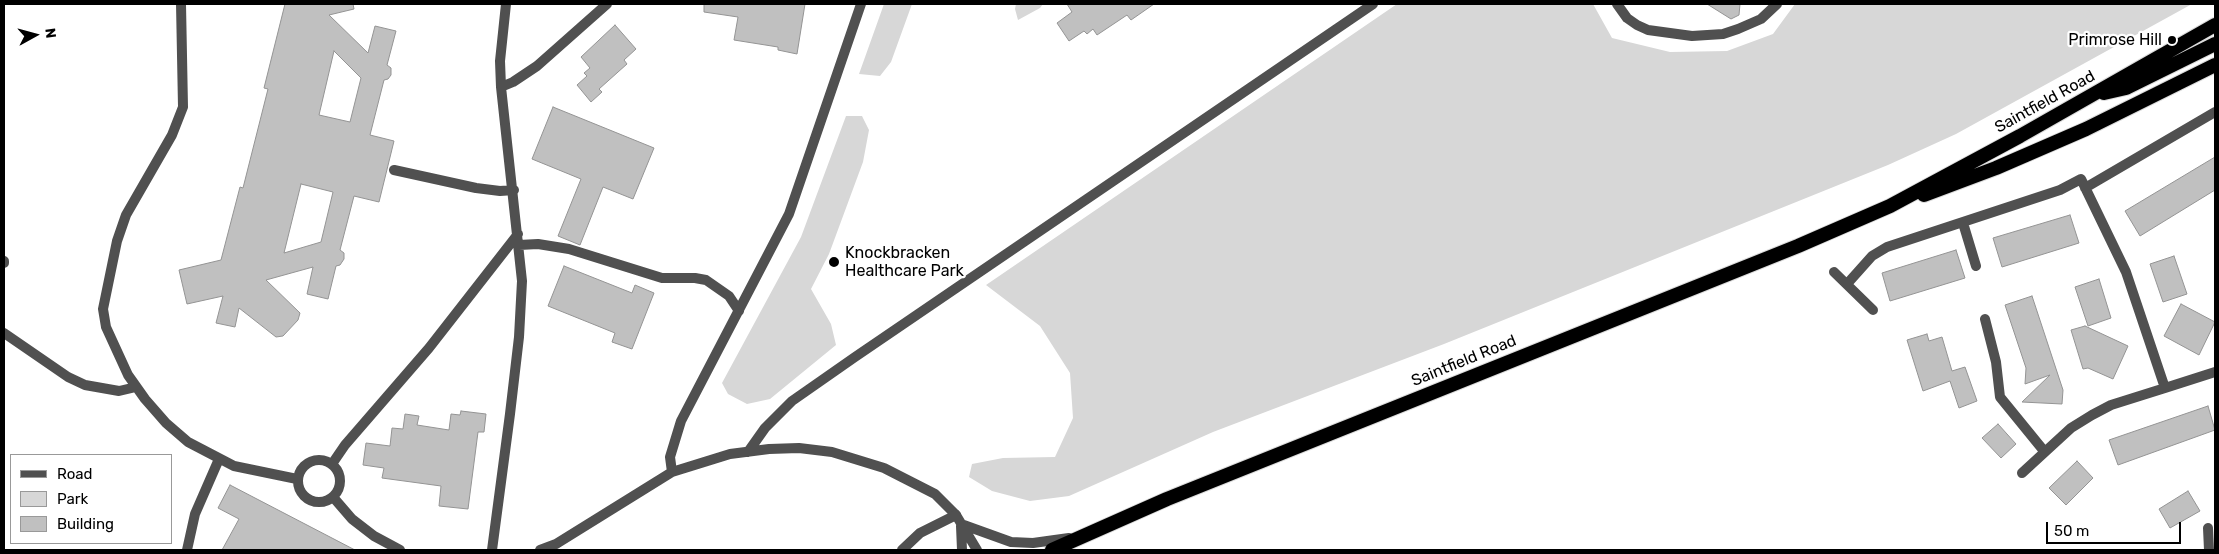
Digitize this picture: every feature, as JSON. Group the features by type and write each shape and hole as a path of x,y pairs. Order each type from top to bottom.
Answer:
{"highway":[{"name":"Saintfield Road","path":"1890,206 2091,96 2215,25"},
{"path":"2091,96 2126,88 2215,44"},
{"name":"Saintfield Road","path":"1052,550 1167,498 1798,246 1890,206 1962,182 2086,129 2215,65"}],"street":[{"path":"181,4 184,107 172,135 126,216 117,241 103,309 106,327 114,348 136,387 166,423 188,442 234,466 298,479"},
{"path":"492,550 519,337 522,281 514,190 501,86 500,61 506,4"},
{"path":"501,86 513,82 537,66 607,4"},
{"path":"672,472 670,457 681,421 789,214 861,4"},
{"path":"748,452 765,428 792,402 855,356 1373,4"},
{"path":"1617,4 1627,18 1648,30 1692,36 1723,34 1738,29 1760,19 1777,4"},
{"path":"2085,188 2215,112"},
{"path":"394,170 476,188 500,191 514,190"},
{"path":"1847,284 1872,256 1887,247 2060,190 2081,179 2126,272 2165,388"},
{"path":"1963,223 1976,266"},
{"path":"519,240 569,249 662,278 706,280 729,296 740,311"},
{"path":"332,464 345,445 519,240"},
{"path":"1834,272 1873,310"},
{"path":"1985,319 1996,362 2000,397 2044,451"},
{"path":"4,333 68,376 85,385 120,391 136,387"},
{"path":"2022,473 2071,428 2104,408 2215,372"},
{"path":"540,550 556,544 672,472 730,454 798,448 832,452 875,465 913,481 935,494 956,515 976,550"},
{"path":"187,550 195,514 219,459"},
{"path":"320,459 332,464 339,474 340,480 337,493 333,497 319,503 306,498 298,486 298,479 299,472 308,462 320,459"},
{"path":"333,497 352,519 374,536 400,550"},
{"path":"902,550 920,533 956,515"},
{"path":"961,524 1011,542 1054,541 1080,536"},
{"path":"961,524 962,550"},
{"path":"2208,528 2209,550"}],"green space":[{"path":"884,4 912,4 891,62 880,76 859,74"},
{"path":"1016,4 1043,4 1040,8 1018,20 1015,9"},
{"path":"1397,4 1593,4 1612,38 1670,52 1727,51 1773,34 1795,4 2192,4 1956,134 1888,165 1444,344 1213,432 1069,496 1030,501 992,491 969,477 972,464 1003,458 1055,457 1073,418 1070,373 1040,326 986,285"},
{"path":"846,116 862,116 869,130 863,162 829,254 811,289 831,324 836,345 770,399 747,404 728,394 722,383 801,237"}],"building":[{"path":"285,4 353,4 354,9 329,15 368,53 375,26 396,31 387,65 391,68 391,75 388,79 384,80 370,135 394,141 379,202 354,196 340,250 344,253 344,259 340,265 336,266 328,299 307,294 313,267 266,280 300,313 298,320 283,336 276,337 239,308 235,327 216,323 223,296 187,304 179,270 221,260 240,187 243,188 268,89 264,88","holes":["334,51 361,78 350,122 319,115","301,184 333,192 321,242 284,253"]},
{"path":"704,4 805,4 797,54 778,50 778,47 734,40 738,17 704,12"},
{"path":"1067,4 1154,4 1131,20 1127,15 1097,35 1093,29 1087,34 1084,31 1069,41 1057,23 1072,12"},
{"path":"1707,4 1740,4 1739,15 1731,19"},
{"path":"615,25 636,49 624,60 627,64 599,89 602,92 591,102 577,85 587,76 584,73 590,68 581,57"},
{"path":"553,107 654,148 633,199 603,187 580,245 558,236 581,179 532,159"},
{"path":"2215,157 2215,190 2140,236 2125,211"},
{"path":"2070,215 2079,243 2002,267 1993,238"},
{"path":"1956,250 1965,278 1890,301 1882,273"},
{"path":"2174,256 2187,294 2163,302 2150,264"},
{"path":"564,266 632,293 635,285 654,293 632,349 612,342 615,333 548,306"},
{"path":"2099,279 2111,318 2088,326 2075,287"},
{"path":"2032,296 2063,390 2062,404 2022,402 2050,375 2025,384 2026,368 2005,305"},
{"path":"2181,304 2215,322 2199,355 2164,336"},
{"path":"2085,326 2128,346 2113,379 2088,368 2083,369 2071,330"},
{"path":"1927,334 1929,341 1942,337 1952,371 1965,367 1977,401 1959,408 1950,381 1923,391 1907,340"},
{"path":"2208,406 2215,430 2118,465 2109,440"},
{"path":"461,411 486,414 484,432 478,432 468,509 439,506 441,486 382,478 384,468 363,465 366,443 390,446 392,428 403,429 405,414 419,416 417,425 449,430 451,414 460,415"},
{"path":"1998,424 2016,444 2001,458 1982,438"},
{"path":"2077,461 2093,478 2066,505 2049,488"},
{"path":"230,485 355,550 222,550 239,519 218,508"},
{"path":"2188,491 2200,511 2170,528 2159,509"}],"place":[{"name":"Primrose Hill","path":"2172,40"},
{"name":"Knockbracken Healthcare Park","path":"834,262"}]}
